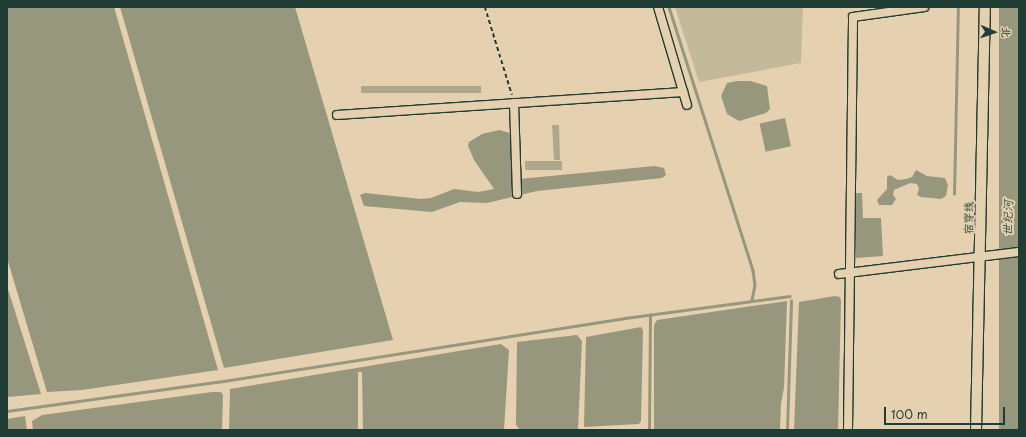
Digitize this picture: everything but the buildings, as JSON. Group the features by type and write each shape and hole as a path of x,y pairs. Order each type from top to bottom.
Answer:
{"main road":[{"name":"宿穿线","path":"976,430 985,7"}],"street":[{"path":"658,7 687,105"},
{"path":"848,430 853,17 924,7"},
{"path":"337,115 683,92"},
{"path":"514,103 517,194"},
{"path":"840,274 1019,252"}],"path":[{"path":"485,7 514,103"}],"shaded area":[{"path":"675,7 803,7 801,63 699,82"}],"water":[{"path":"7,7 114,7 218,370 82,390 47,392 7,258"},
{"path":"120,7 295,7 393,340 224,368"},
{"name":"世纪河","path":"999,7 1019,7 1019,430 999,430"},
{"path":"750,81 767,86 770,109 766,113 739,121 727,114 721,96 727,83"},
{"path":"785,118 791,146 766,152 760,123"},
{"path":"499,130 510,133 519,179 655,166 664,168 666,175 662,178 537,191 487,203 460,202 432,212 364,206 360,195 365,193 421,199 431,198 454,189 478,192 494,189 474,160 468,146 469,142 482,134"},
{"path":"916,170 927,176 945,178 948,185 946,196 941,199 921,197 917,195 919,189 917,184 910,183 894,190 893,195 896,199 892,205 879,205 877,200 887,189 887,177 890,175 898,180 906,179 912,177"},
{"path":"856,193 862,193 863,218 881,218 883,256 856,258"},
{"path":"7,286 41,394 7,397"},
{"path":"835,296 840,297 841,301 838,430 794,430 799,302"},
{"path":"787,301 784,388 781,403 780,430 654,430 654,325 657,320"},
{"path":"641,327 643,330 641,421 639,424 584,427 586,337"},
{"path":"577,335 582,341 578,429 519,429 516,425 517,342"},
{"path":"501,344 509,350 504,430 363,430 362,372 358,372 358,430 229,430 230,389"},
{"path":"221,392 223,395 222,430 33,430 32,421 42,415"},
{"path":"25,416 27,430 7,430 7,419"}],"waterway":[{"path":"669,7 753,271 755,285 752,301"},
{"path":"954,194 958,7"},
{"path":"7,411 217,382 625,318 790,296"},
{"path":"787,430 791,301"},
{"path":"649,430 650,315"}]}
